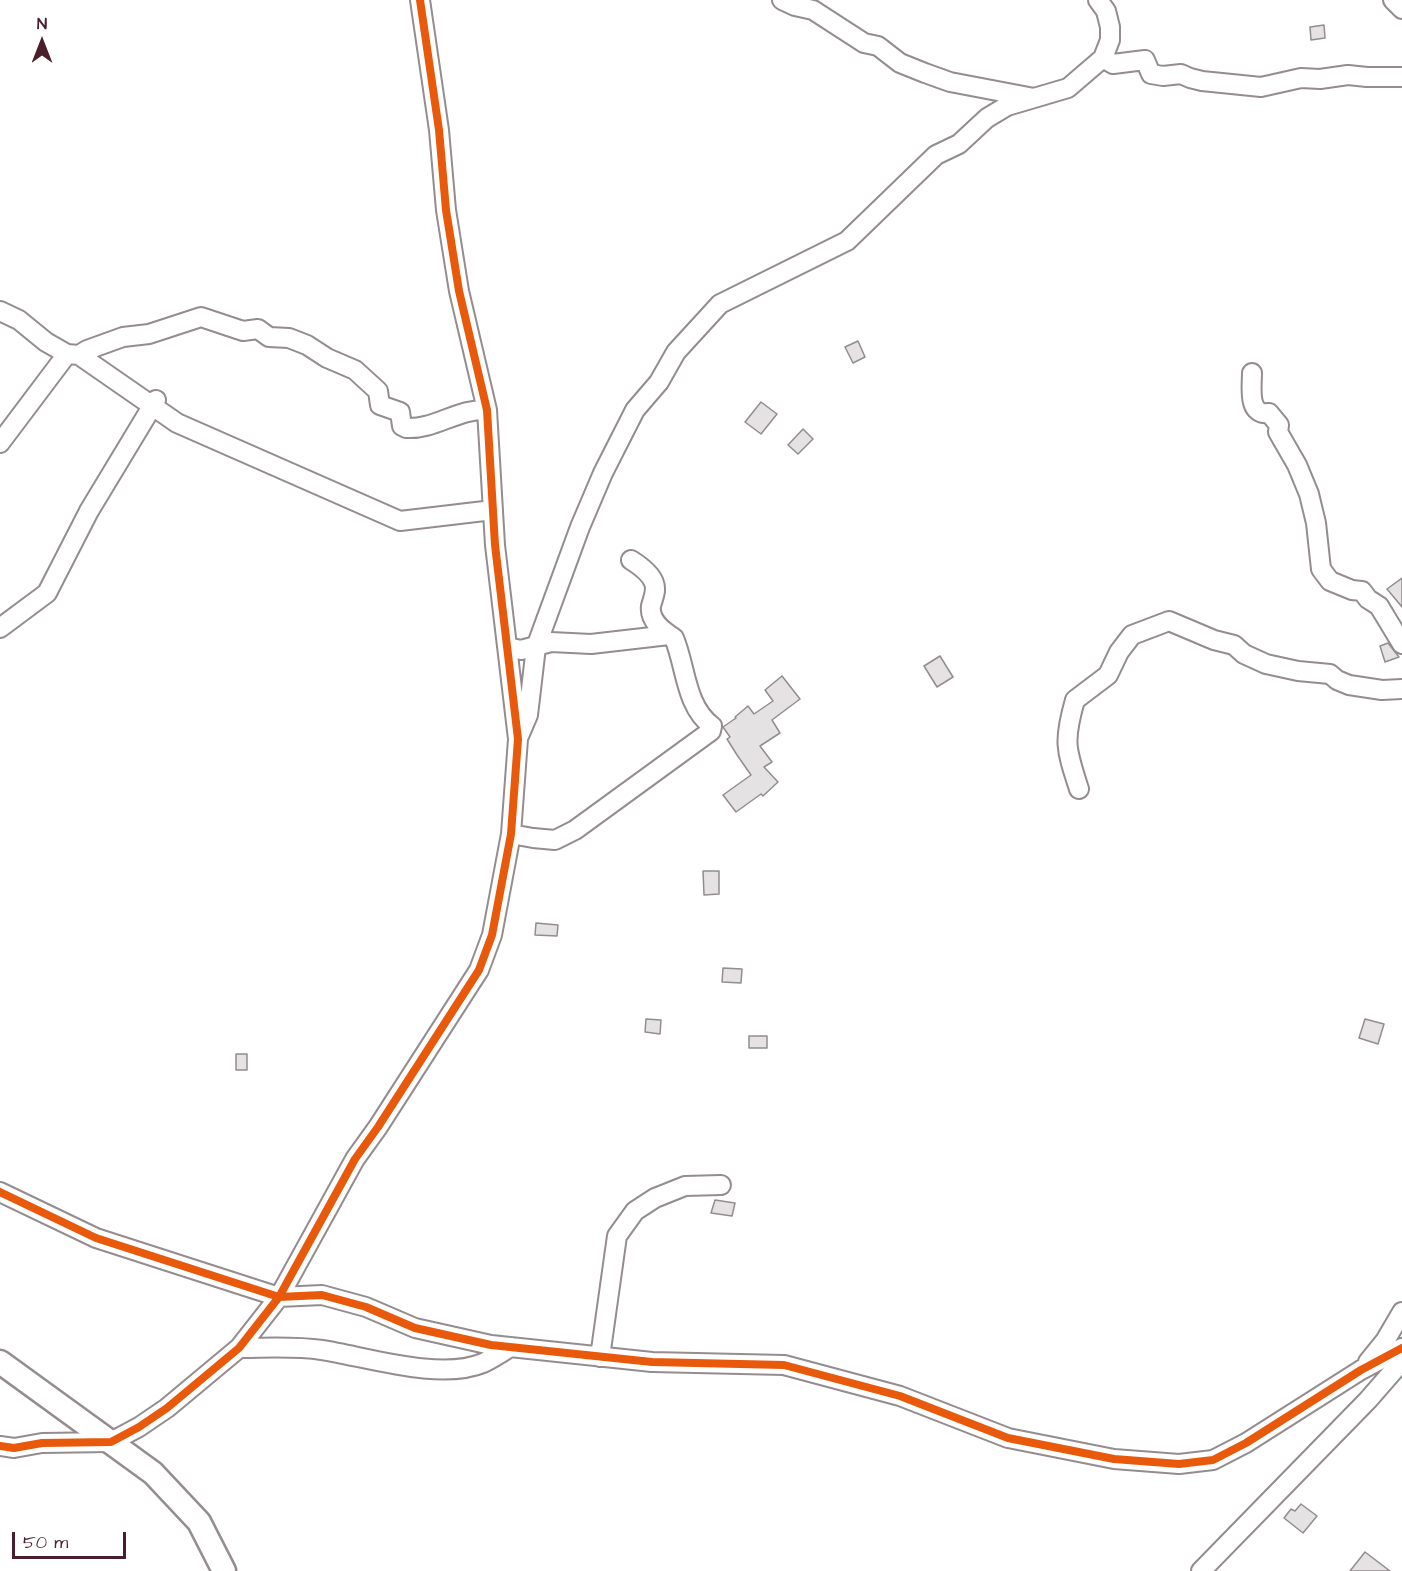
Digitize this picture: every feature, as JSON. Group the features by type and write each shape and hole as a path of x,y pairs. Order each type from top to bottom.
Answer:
{"main road":[{"path":"0,1362 153,1473 200,1522 224,1571"}],"street":[{"path":"0,1446 14,1448 42,1443 111,1442 167,1408 239,1348 279,1297 355,1159 479,970 492,935 511,834 518,739 493,510 487,410 459,291 446,210 439,130 420,0"},
{"path":"782,0 813,10 864,43 878,46 900,63 925,73 950,82 1036,98"},
{"path":"518,739 528,715 536,647 590,506 634,410 658,382 676,352 720,304 847,241 936,155 959,144 987,118 1007,106 1068,88 1103,58 1110,40 1106,11 1098,0"},
{"path":"1393,0 1402,9"},
{"path":"1103,58 1113,64 1144,60 1151,74 1163,76 1181,74 1212,82 1261,87 1301,78 1320,79 1348,75 1402,77"},
{"path":"0,311 19,320 46,342 73,355 154,403 177,423 400,521 493,510"},
{"path":"0,443 73,355 123,337 149,334 201,317 243,331 258,329 269,337 289,338 355,370 378,391 380,405 400,412 402,426 406,428 438,422 475,409 487,410"},
{"path":"1252,373 1251,397 1254,405 1257,411 1269,414 1279,425 1278,432 1297,465 1309,494 1316,523 1321,569 1330,582 1362,591 1378,606 1402,644"},
{"path":"0,628 47,593 89,511 154,403"},
{"path":"511,834 555,840 575,830 711,730 712,726 698,713 695,706 674,638 652,617 653,580 641,566 632,560"},
{"path":"1079,789 1068,754 1066,738 1075,700 1108,675 1119,652 1132,635 1169,621 1214,640 1234,645 1244,654 1266,664 1298,671 1330,674 1349,685 1382,690 1402,689"},
{"path":"507,647 521,650 551,642 591,645 669,635"},
{"path":"600,1356 617,1236 634,1210 655,1198 685,1186 721,1185"},
{"path":"0,1192 96,1238 279,1297 321,1295 366,1307 416,1328 490,1345 652,1362 784,1365 900,1396 1008,1438 1114,1459 1179,1464 1213,1460 1246,1443 1361,1370 1402,1348"},
{"path":"1361,1370 1385,1341 1402,1312"},
{"path":"239,1348 276,1347 321,1350 392,1364 444,1369 482,1363 511,1347"},
{"path":"1201,1571 1368,1400 1402,1361"}],"building":[{"path":"1324,25 1325,38 1311,40 1310,27"},
{"path":"858,341 865,357 853,363 845,347"},
{"path":"761,402 777,414 761,434 745,422"},
{"path":"803,429 813,439 798,454 788,445"},
{"path":"1402,578 1402,607 1387,589"},
{"path":"1388,643 1399,657 1385,662 1380,646"},
{"path":"940,656 953,677 937,687 924,666"},
{"path":"782,676 800,699 772,720 780,733 760,746 772,762 764,767 778,782 763,796 761,794 736,812 723,795 751,775 727,739 730,737 723,727 748,706 754,714 773,701 765,690"},
{"path":"703,871 719,871 719,894 704,895"},
{"path":"536,923 558,925 557,936 535,935"},
{"path":"723,968 742,969 741,983 722,982"},
{"path":"646,1019 661,1020 660,1034 645,1032"},
{"path":"1365,1019 1384,1024 1378,1044 1359,1038"},
{"path":"749,1036 767,1036 767,1048 749,1048"},
{"path":"236,1054 247,1054 247,1070 236,1070"},
{"path":"715,1200 735,1203 732,1216 711,1213"},
{"path":"1301,1504 1317,1516 1303,1533 1284,1518 1291,1509 1295,1511"},
{"path":"1365,1552 1390,1571 1350,1571"}],"cycle path":[{"path":"0,1446 14,1448 42,1443 111,1442 167,1408 239,1348 279,1297 355,1159 479,970 492,935 511,834 518,739 495,545 487,410 459,291 446,210 439,130 420,0"},
{"path":"0,1192 96,1238 279,1297 322,1295 366,1307 415,1328 491,1345 652,1362 784,1365 900,1396 1008,1438 1114,1459 1179,1464 1213,1460 1246,1443 1361,1370 1402,1348"}]}
